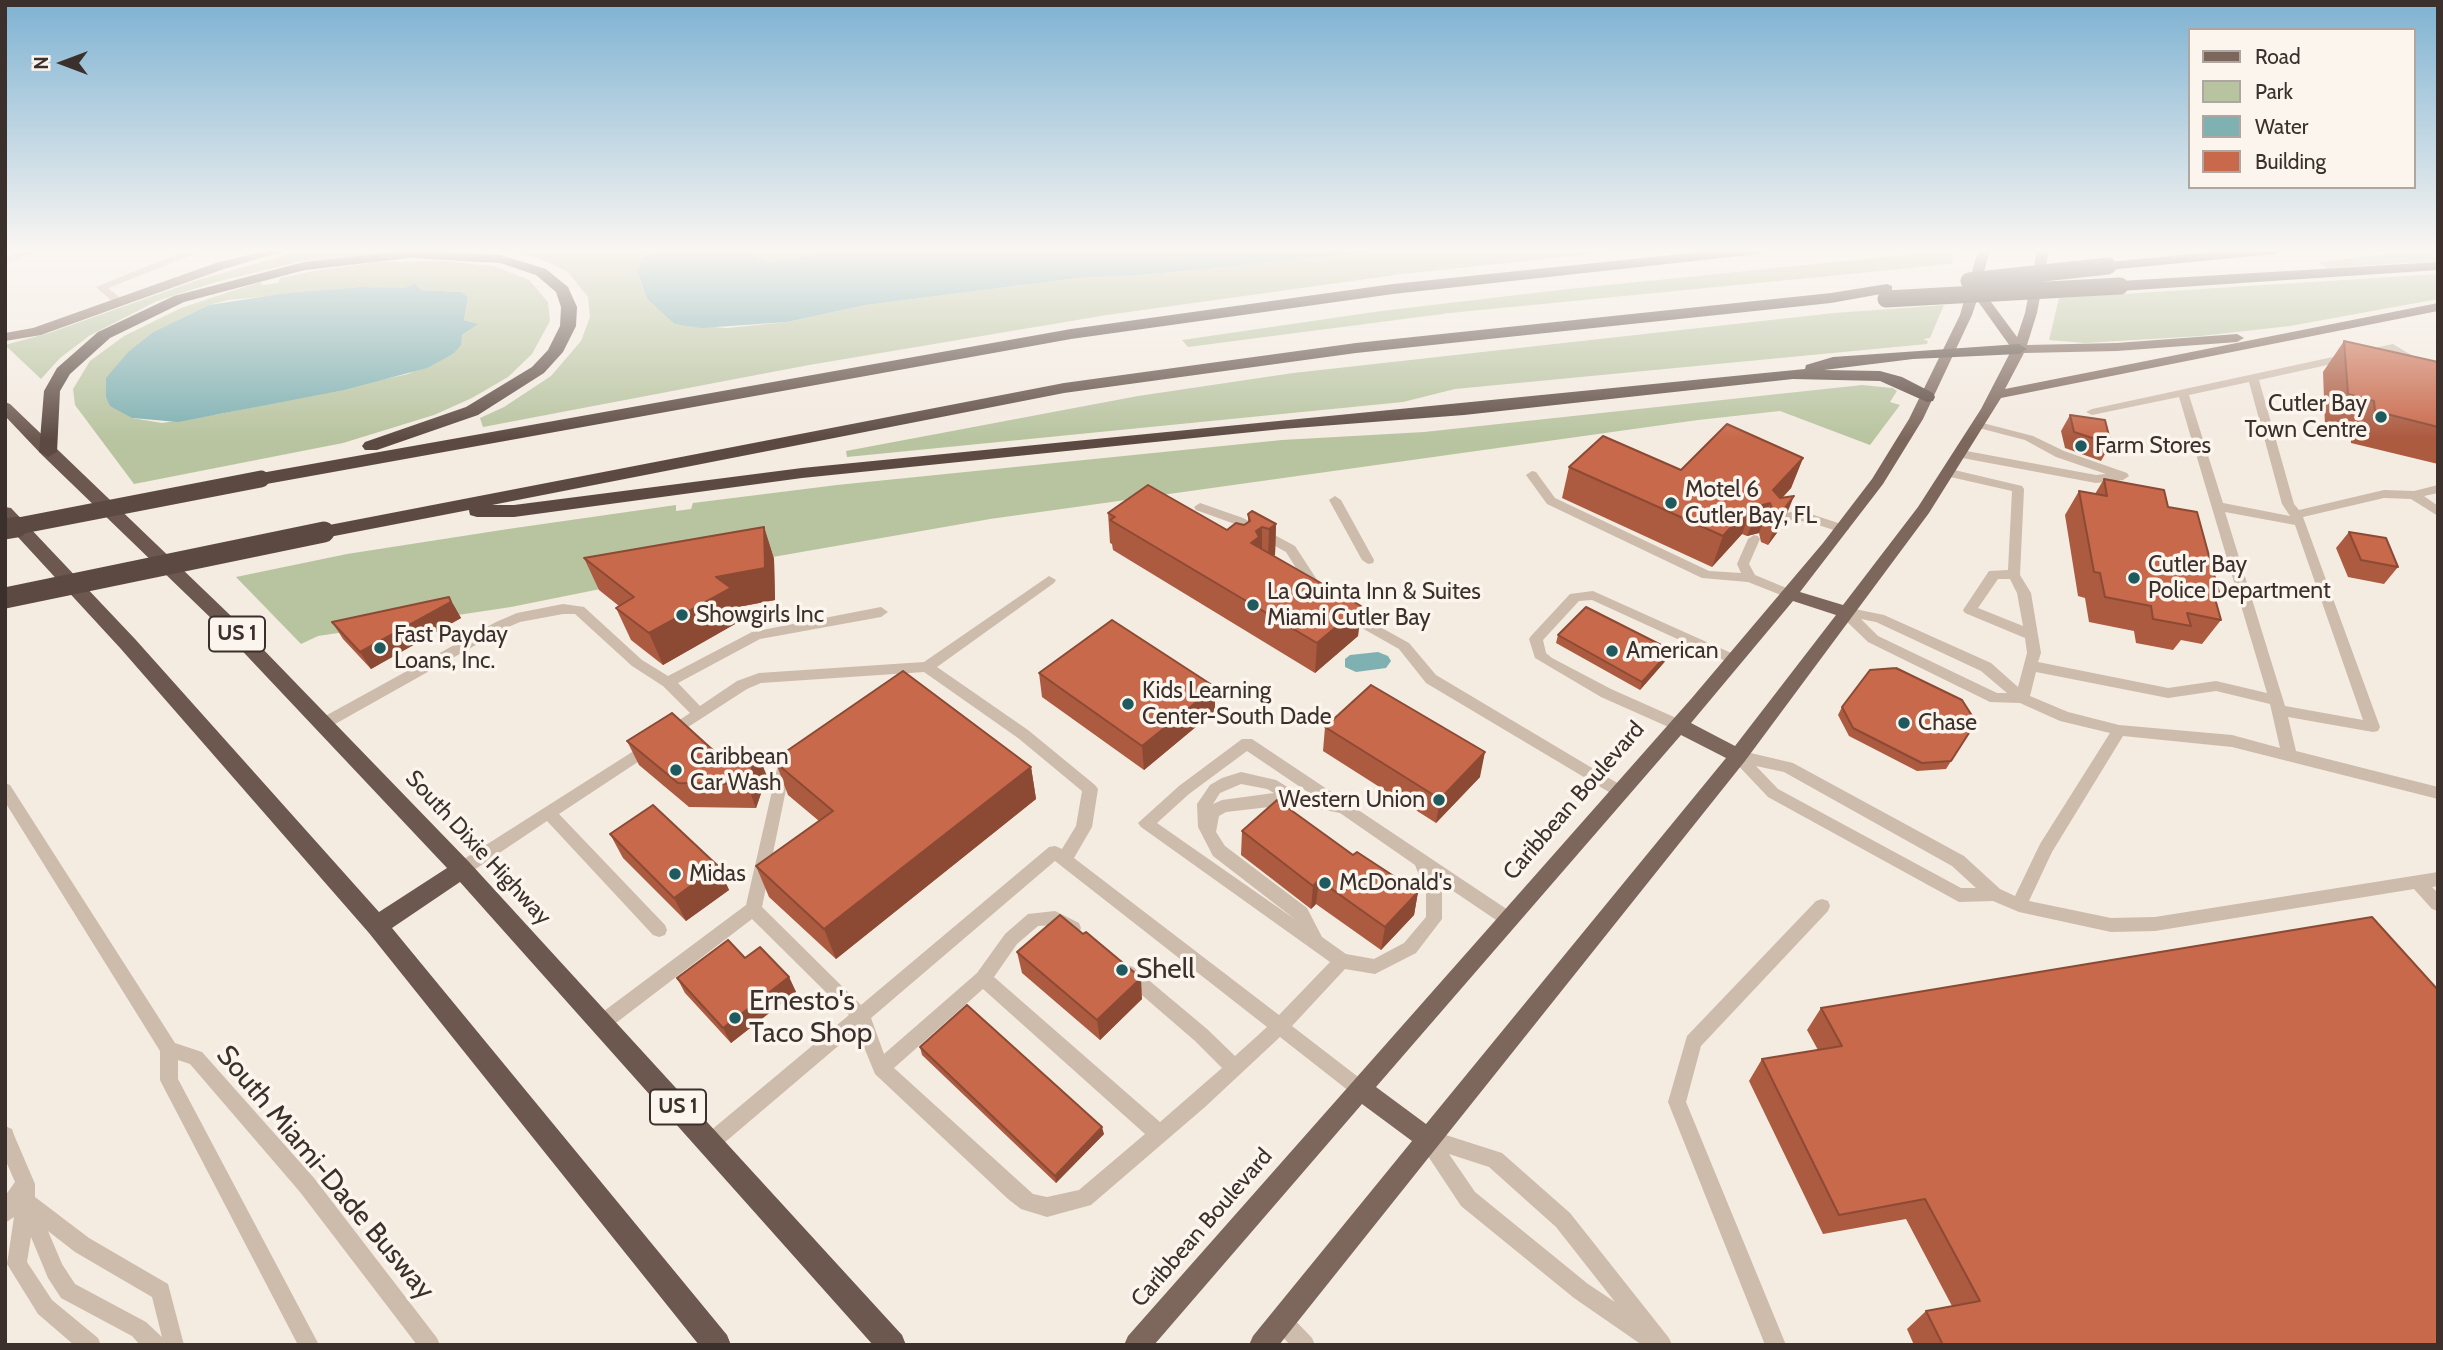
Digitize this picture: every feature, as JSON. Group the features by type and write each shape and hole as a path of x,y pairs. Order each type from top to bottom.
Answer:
{"highway":[{"path":"48,452 51,391 75,358 104,335 146,313"},
{"path":"261,479 424,430 500,396 532,375 555,352 568,326 568,313"},
{"path":"5,529 261,479 1071,334 1221,313"},
{"path":"5,598 893,419 1156,374 1411,342 1688,313"},
{"path":"1793,374 1833,362 2018,349"},
{"path":"433,510 514,511 802,473 1269,425 1464,410 1793,374 1880,376 1896,380 1927,397"},
{"name":"South Dixie Highway","path":"5,407 48,452 222,618 462,869 892,1345"},
{"path":"5,512 128,644 377,926 717,1345"},
{"path":"377,926 462,869"}],"main road":[{"path":"5,337 36,332 86,313"},
{"name":"Caribbean Boulevard","path":"1137,1345 1791,595 1885,470 1927,397 1950,352 1965,313"},
{"path":"1992,313 2018,349"},
{"path":"1262,1345 1738,756 1909,531 1950,473 1996,396 2031,313"},
{"path":"1996,396 2407,313"},
{"path":"2018,349 2283,337"},
{"path":"1791,595 1845,612"},
{"path":"1678,725 1738,756"},
{"path":"1360,1089 1427,1138"}],"lane":[{"path":"2092,412 2393,348 2438,376"},
{"path":"2031,666 2168,692 2216,686 2278,705 2373,727 2298,518 2288,504 2253,378"},
{"path":"2183,393 2278,705 2289,754"},
{"path":"1961,454 2096,479 2123,476 2060,454 2029,438 1979,425"},
{"path":"1950,473 2018,489 2014,575 2024,593 2034,653 2022,698"},
{"path":"1532,475 1550,501 1707,575 1750,578 1791,595"},
{"path":"2216,506 2298,518 2384,494 2414,495 2438,489"},
{"path":"2414,495 2438,512"},
{"path":"1335,500 1368,560"},
{"path":"1200,507 1238,527 1291,549 1328,604 1404,646 1431,680 1619,791"},
{"path":"1770,522 1791,516 1810,518 1843,529"},
{"path":"1750,578 1743,564 1754,539"},
{"path":"1288,575 1309,578"},
{"path":"2014,575 1994,575 1970,610 2031,635"},
{"path":"462,869 742,685 759,678 927,667 1048,580"},
{"path":"1678,725 1605,694 1547,661 1540,655 1536,639 1575,597 1592,595 1735,660"},
{"path":"323,724 501,625 517,618 563,609 579,610 636,663 668,682 699,714"},
{"path":"668,682 757,635 881,612"},
{"path":"1845,612 1873,639 1995,698 2022,698"},
{"path":"1845,612 1879,618 1986,667 2022,698 2065,717 2119,730 2208,738 2289,754 2438,793"},
{"path":"927,667 1023,734 1090,789 1084,827 1064,860"},
{"path":"884,685 906,670"},
{"path":"2019,905 2051,840 2119,730"},
{"path":"1423,864 1436,906 1434,919 1423,934 1394,959 1375,967 1342,961 1146,823 1184,790 1247,743 1508,919"},
{"path":"602,1023 753,909 787,751 798,744"},
{"path":"1738,756 1773,793 1959,895 1994,894"},
{"path":"1738,756 1788,767 1958,860 1994,894 2019,905 2084,920 2134,925 2438,879"},
{"path":"1317,944 1301,913 1219,851 1204,822 1205,804 1215,789 1241,778 1271,784 1295,798 1349,811"},
{"path":"5,789 169,1049 169,1080 309,1345"},
{"path":"1208,832 1213,812 1222,806 1295,798"},
{"path":"549,813 659,930"},
{"path":"710,1143 1055,852 1360,1089"},
{"path":"2417,882 2438,904"},
{"path":"1776,1345 1677,1102 1693,1042 1822,906"},
{"path":"753,909 861,1016 881,1068 1015,1192 1028,1202 1047,1207 1084,1198 1235,1068 1281,1025 1342,961"},
{"path":"881,1068 983,978 1010,939 1034,919 1055,918 1086,938"},
{"path":"1118,964 1235,1068"},
{"path":"983,978 1159,1134"},
{"name":"South Miami-Dade Busway","path":"169,1049 196,1058 307,1185 430,1345"},
{"path":"5,1135 55,1271 68,1290 139,1329 155,1345"},
{"path":"1427,1138 1468,1199 1581,1290 1661,1345"},
{"path":"1427,1138 1495,1160 1563,1220 1661,1345"},
{"path":"5,1213 25,1193"},
{"path":"25,1193 17,1264 45,1307 91,1345"},
{"path":"25,1193 82,1245 162,1291 174,1345"},
{"path":"1281,1320 1305,1345"}],"green space":[{"path":"105,313 134,313 89,336 60,358 41,379 5,345"},
{"path":"171,313 192,313 153,332 129,351 132,418 162,423 220,414 408,374 453,354 462,335 477,324 464,320 465,313 549,313 550,321 532,354 508,377 472,398 434,415 343,443 134,484 75,405 73,389 90,361 124,336"},
{"path":"590,313 662,313 674,324 727,328 787,322 829,313 1121,313 809,365 483,427 480,418 504,407 551,376 581,341"},
{"path":"1367,313 1450,313 1188,347 1182,340"},
{"path":"1834,313 1941,313 1930,338 1923,339 1928,341 1927,344 1455,389 1403,402 847,457 846,451 1138,396 1293,373"},
{"path":"2055,313 2361,313 2290,326 2201,336 2085,343 2049,340"},
{"path":"1862,385 1893,388 1897,391 1890,402 1900,405 1870,445 1780,411 1698,420 990,519 670,575 511,607 318,636 301,644 236,577 347,554 508,529 676,505 676,511 691,509 693,503 837,485 1282,440 1424,432"}],"water":[{"path":"192,313 465,313 464,320 478,324 462,335 461,345 453,354 427,368 344,390 178,422 132,418 110,406 106,397 106,378 129,351 153,332"},
{"path":"662,313 829,313 787,322 702,328 674,324"},
{"path":"1378,652 1388,656 1391,661 1386,668 1356,672 1345,667 1345,659 1350,655"}],"building":[{"path":"2344,341 2438,362 2438,427 2375,411 2374,401 2348,394"},
{"path":"2070,415 2105,420 2111,444 2074,432"},
{"path":"1727,424 1803,458 1773,490 1780,498 1794,496 1780,514 1773,511 1770,503 1759,506 1753,503 1723,536 1569,467 1603,436 1681,470"},
{"name":"Cutler Bay Police Department","path":"2104,479 2164,490 2168,507 2197,512 2220,596 2214,595 2221,620 2187,613 2191,626 2153,619 2151,606 2105,597 2100,573 2094,572 2079,491 2107,496"},
{"path":"1148,485 1227,530 1236,523 1244,525 1250,521 1248,514 1252,511 1276,524 1269,529 1262,527 1256,531 1259,537 1251,543 1361,606 1317,643 1110,520 1115,517 1108,513"},
{"path":"764,527 765,568 716,577 731,588 649,633 616,608 634,597 584,558"},
{"path":"2349,532 2386,538 2398,567 2361,560"},
{"path":"449,597 451,602 360,652 332,622"},
{"name":"American","path":"1586,607 1671,650 1642,682 1558,635"},
{"name":"Kids Learning Center-South Dade","path":"1112,620 1215,687 1142,746 1039,673"},
{"name":"Chase","path":"1896,668 1962,700 1976,722 1951,761 1922,763 1853,728 1842,707 1870,670"},
{"path":"903,671 1031,767 824,929 756,866 833,811 776,763 778,757"},
{"path":"1371,685 1485,752 1440,799 1325,727"},
{"path":"672,713 715,752 757,752 747,784 678,783 627,741"},
{"path":"1277,800 1353,855 1357,852 1418,892 1385,927 1319,880 1313,886 1242,831"},
{"path":"653,805 718,866 674,898 610,834"},
{"path":"1060,915 1083,934 1086,932 1141,978 1097,1020 1017,952"},
{"path":"2372,917 2438,990 2438,1345 1943,1345 1926,1311 1980,1301 1925,1199 1839,1215 1762,1059 1842,1046 1821,1008"},
{"name":"Ernesto's Taco Shop","path":"728,940 745,958 760,947 789,977 723,1028 677,978"},
{"path":"967,1005 1102,1127 1055,1176 920,1047"}],"place":[{"name":"Cutler Bay Town Centre","path":"2381,417"},
{"name":"Farm Stores","path":"2081,446"},
{"name":"Motel 6 Cutler Bay, FL","path":"1671,503"},
{"name":"Cutler Bay Police Department","path":"2134,578"},
{"name":"La Quinta Inn & Suites Miami Cutler Bay","path":"1253,605"},
{"name":"Showgirls Inc","path":"682,615"},
{"name":"Fast Payday Loans, Inc.","path":"380,648"},
{"name":"American","path":"1612,651"},
{"name":"Kids Learning Center-South Dade","path":"1128,704"},
{"name":"Chase","path":"1904,723"},
{"name":"Caribbean Car Wash","path":"676,770"},
{"name":"Western Union","path":"1439,800"},
{"name":"Midas","path":"675,874"},
{"name":"McDonald's","path":"1325,883"},
{"name":"Shell","path":"1122,970"},
{"name":"Ernesto's Taco Shop","path":"735,1018"}]}
